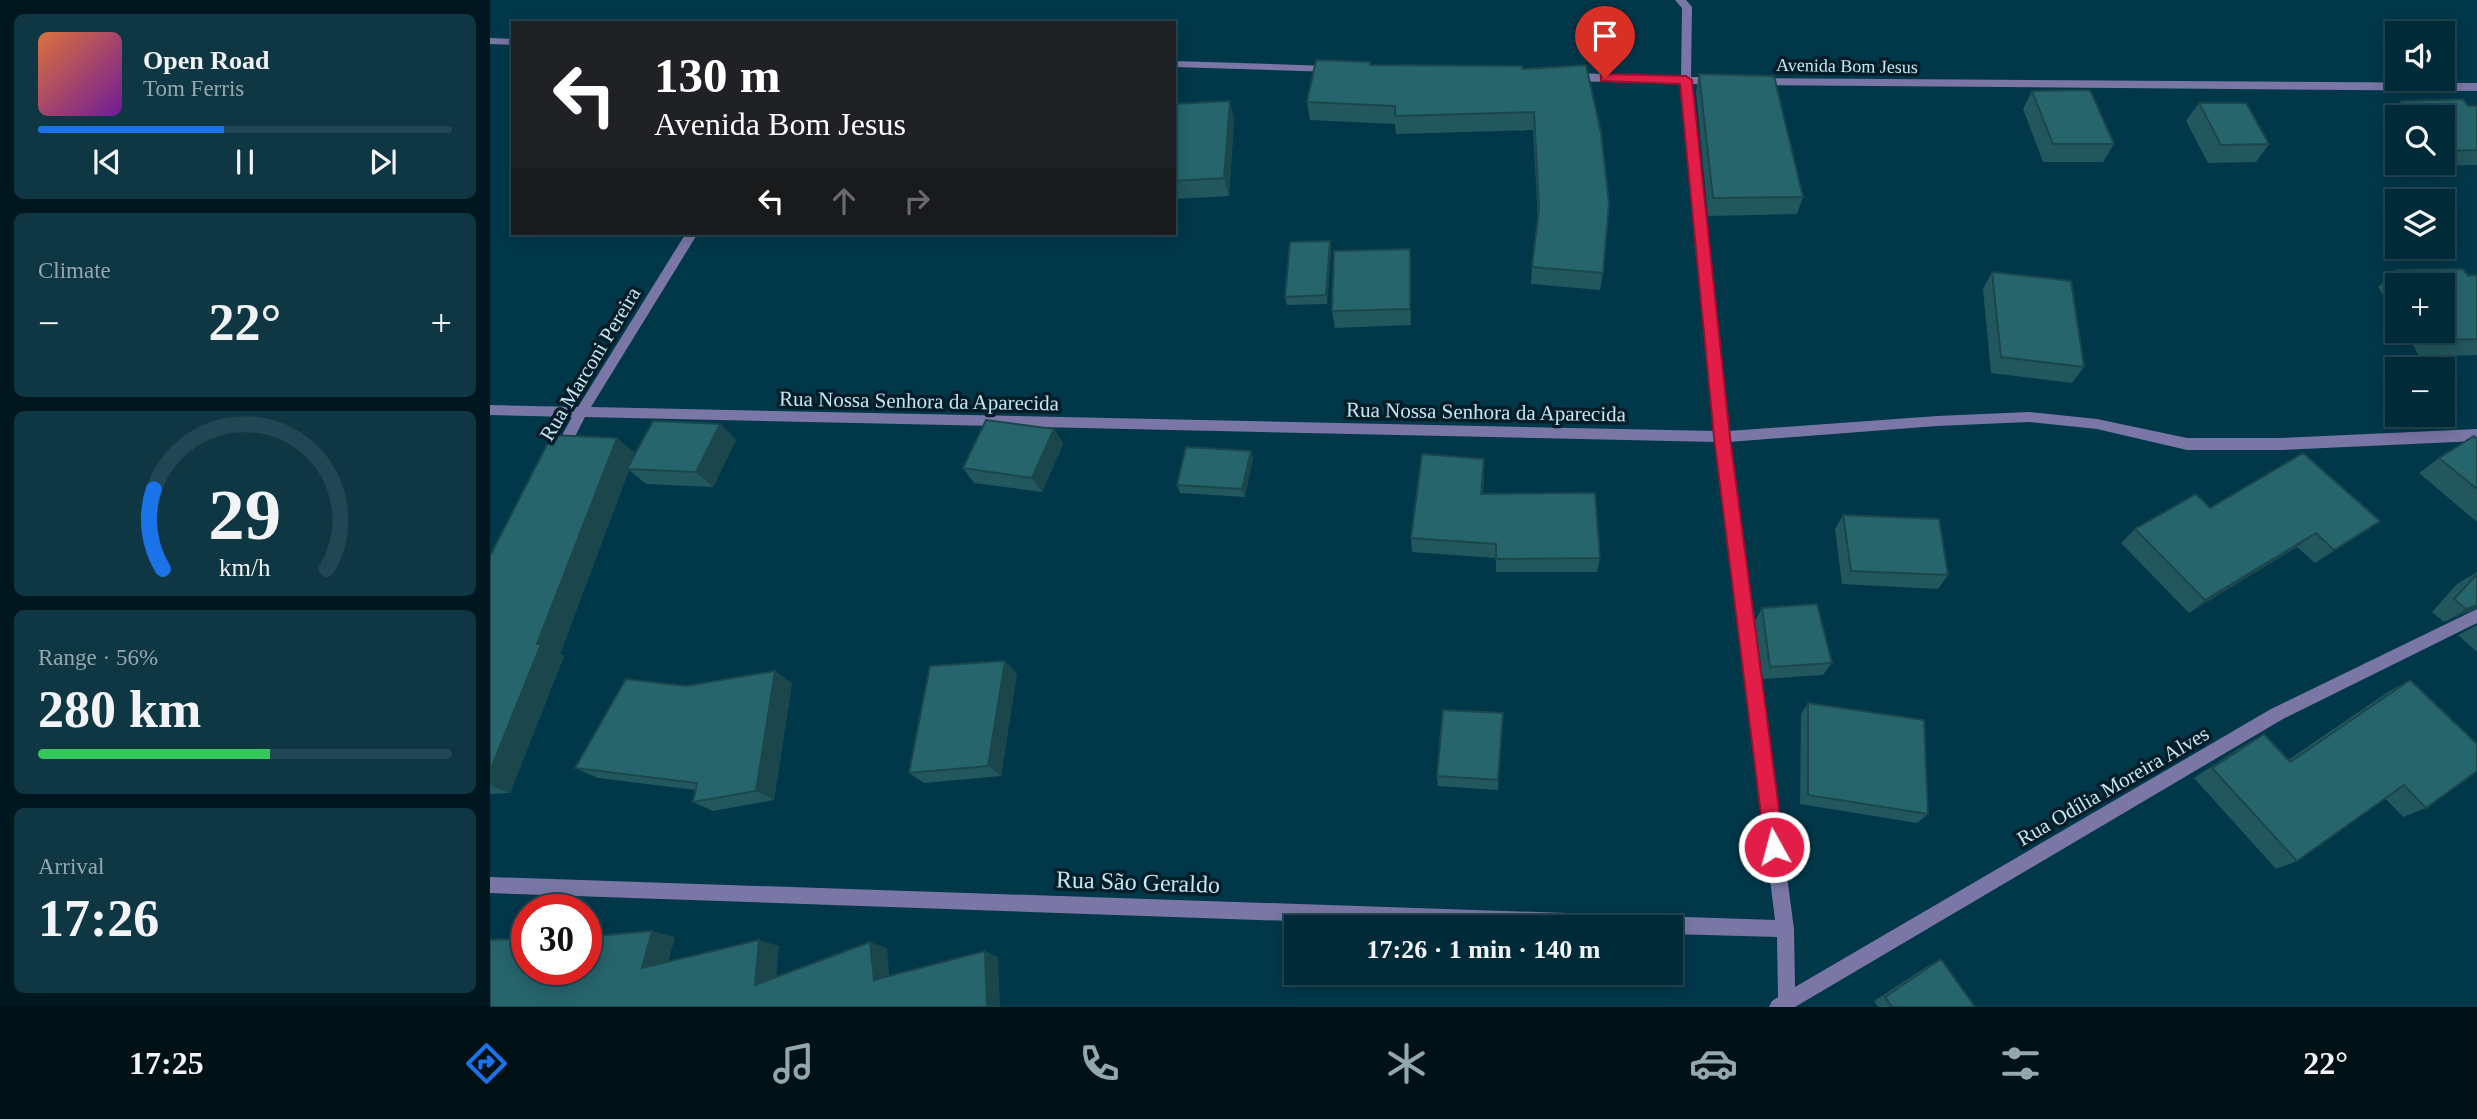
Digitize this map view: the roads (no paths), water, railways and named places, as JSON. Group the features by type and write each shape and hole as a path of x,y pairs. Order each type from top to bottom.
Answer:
{"street":[{"path":"1687,2 1686,80 1722,437 1785,929 1783,1004"},
{"path":"490,41 511,42"},
{"path":"1176,64 1340,69"},
{"path":"1562,76 1728,81"},
{"name":"Avenida Bom Jesus","path":"1741,81 2477,87"},
{"name":"Rua Marconi Pereira","path":"556,461 580,414 691,235"},
{"name":"Rua Nossa Senhora da Aparecida","path":"490,410 1722,437 2029,417 2097,424 2187,444 2281,444 2477,435"},
{"name":"Rua Odília Moreira Alves","path":"1783,1004 2277,714 2477,616"},
{"name":"Rua São Geraldo","path":"490,885 1785,929"}]}
